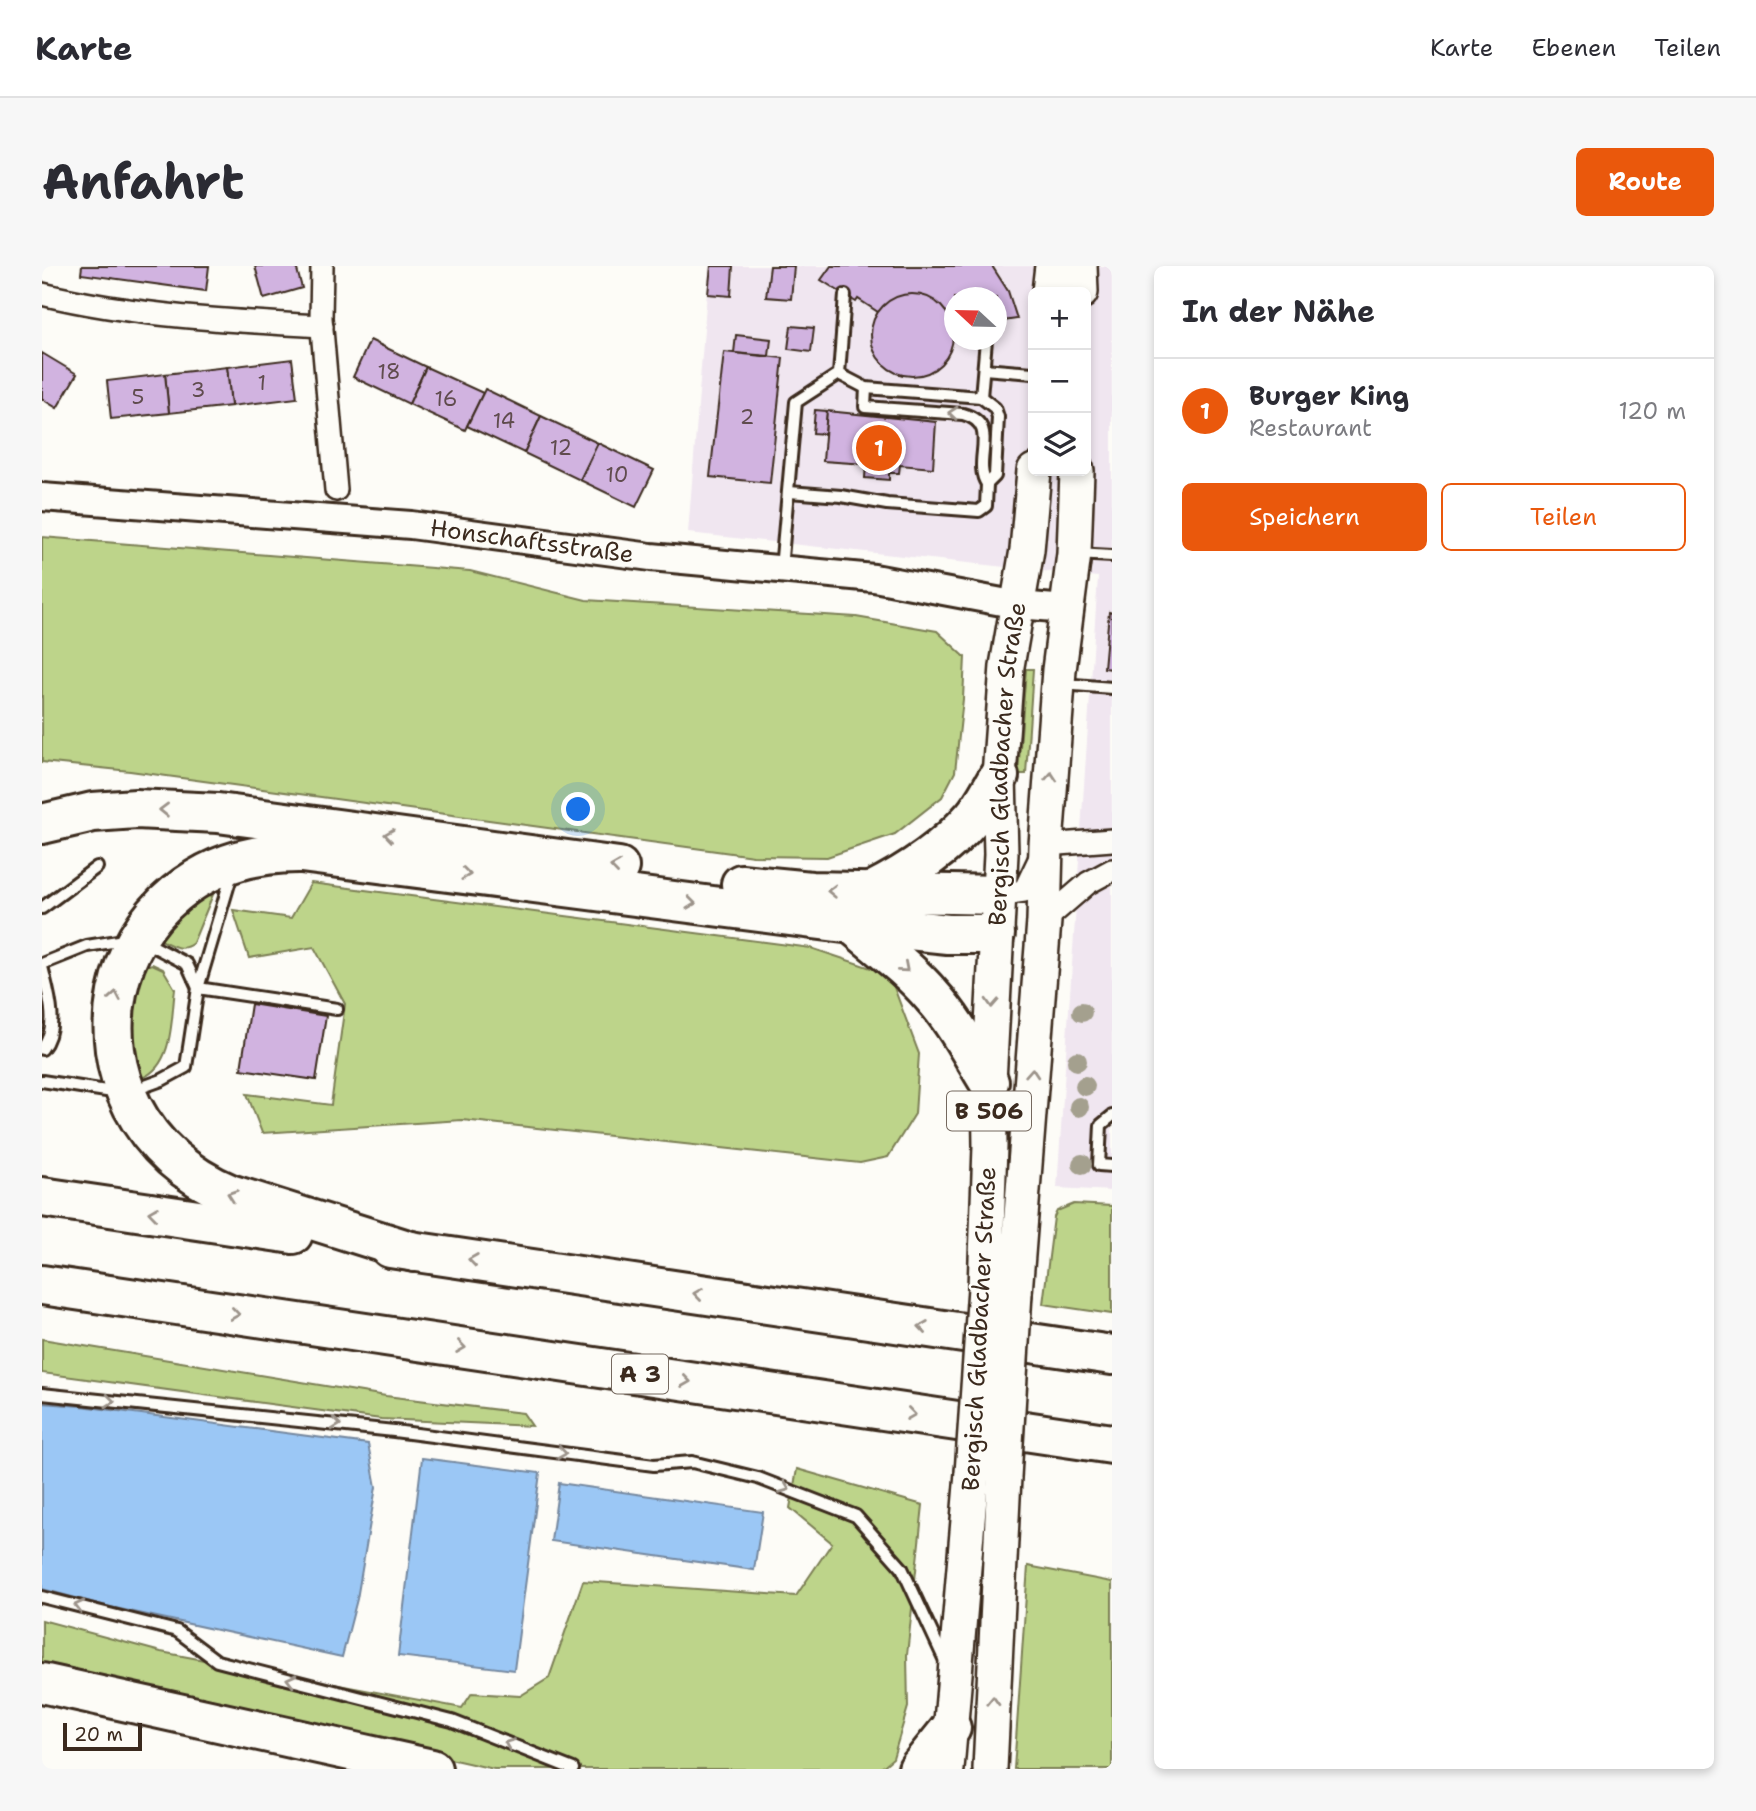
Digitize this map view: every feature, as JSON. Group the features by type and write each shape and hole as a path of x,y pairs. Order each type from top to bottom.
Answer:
{"highway":[{"path":"861,908 936,852 974,816 999,776"},
{"path":"42,824 93,812 136,809 218,813 731,883 811,891 948,934 995,934"},
{"path":"414,1252 230,1195 208,1185 186,1172 149,1138 135,1117 116,1068 112,1041 116,988 125,962 151,917 169,898 190,882 212,869 237,860 258,855 301,853 861,908 998,895"},
{"path":"861,908 916,979 933,996 989,1082"},
{"path":"42,1197 1112,1355"},
{"name":"A 3","path":"42,1285 1112,1444"},
{"path":"42,1302 168,1304"},
{"path":"42,1683 432,1769"},
{"path":"918,1769 951,1728"}],"main road":[{"path":"1050,287 1052,266"},
{"path":"1080,266 1081,287"},
{"name":"Bergisch Gladbacher Straße","path":"1000,1291 990,1146 989,1082 1000,854 999,776 1007,666 1030,526 1034,476"},
{"name":"Bergisch Gladbacher Straße","path":"990,1769 988,1475 1000,1291 1044,920 1046,845 1058,684 1074,554 1077,476"},
{"path":"998,895 1044,920"},
{"path":"995,934 1044,920"},
{"name":"Bergisch Gladbacher Straße","path":"947,1769 954,1683 988,1475"}],"street":[{"path":"322,266 322,326 337,490"},
{"path":"42,294 164,316 322,326"},
{"name":"Honschaftsstraße","path":"42,498 411,525 553,545 874,579 1018,605 1067,610"},
{"path":"998,895 1024,891 1046,845 1112,840"},
{"path":"1044,920 1088,883 1112,870"}],"lane":[{"path":"839,374 845,295"},
{"path":"981,397 985,350"},
{"path":"984,369 1028,373"},
{"path":"839,374 866,388 981,397 995,408 998,417 995,476 987,484"},
{"path":"781,569 796,402 839,374"},
{"path":"789,492 841,496 887,504 979,511 986,506 987,484 981,475 984,440 980,422 963,414 864,407 866,388"},
{"path":"1074,554 1112,556"},
{"path":"1058,684 1112,688"},
{"path":"42,1081 124,1094 162,1080 186,1067 198,988 207,951 237,860"},
{"path":"42,908 97,867"},
{"path":"42,1049 50,1029 51,1005 42,965 87,946 137,938 187,964 198,988"},
{"path":"198,988 337,1009"},
{"path":"1112,1116 1101,1125 1098,1166 1112,1166"},
{"path":"42,1394 394,1430 654,1465 692,1462 758,1478 856,1516 902,1568 954,1683"},
{"path":"42,1597 177,1631 217,1661 452,1721 573,1769"}],"shaded area":[{"path":"709,266 1112,266 1112,1191 1057,1188 1098,577 688,533"}],"green space":[{"path":"42,537 470,571 586,600 856,617 937,631 965,657 955,772 942,797 895,834 827,857 753,856 130,771 42,762"},
{"path":"1026,669 1033,669 1026,774 1018,774"},
{"path":"311,883 811,948 889,974 919,1054 915,1114 888,1157 860,1163 462,1120 262,1133 247,1094 331,1105 345,1004 314,947 249,958 233,910 291,918"},
{"path":"214,892 193,943 179,948 155,937 166,923"},
{"path":"152,964 163,969 175,989 165,1052 160,1063 142,1078 128,1057 139,968"},
{"path":"1074,1204 1112,1206 1112,1314 1043,1304 1054,1217 1057,1211"},
{"path":"42,1339 386,1396 523,1413 532,1426 381,1419 42,1373"},
{"path":"797,1469 923,1505 907,1655 908,1707 893,1758 880,1769 494,1769 42,1667 42,1620 161,1652 462,1708 472,1693 520,1696 549,1678 583,1581 796,1596 832,1543 790,1508"},
{"path":"1028,1566 1112,1582 1112,1769 1014,1769"}],"water":[{"path":"42,1403 368,1444 376,1487 357,1599 342,1657 106,1606 42,1589"},
{"path":"422,1458 540,1473 514,1670 398,1656"},
{"path":"559,1483 763,1512 754,1570 551,1541"}],"building":[{"path":"82,266 209,266 206,291 81,274"},
{"path":"255,266 296,266 302,288 264,299"},
{"path":"711,266 733,266 731,296 708,294"},
{"path":"770,266 794,266 791,299 766,297"},
{"path":"831,266 992,266 1005,287 944,287 944,310 919,295 896,298 878,312 821,280"},
{"path":"1007,289 1008,291 1017,319 1007,320"},
{"path":"912,294 928,297 944,310 944,350 950,350 941,364 928,373 912,376 896,373 883,364 874,351 871,335 874,319 883,306 896,297"},
{"path":"791,326 814,328 811,352 788,349"},
{"path":"736,335 771,339 769,356 734,353"},
{"path":"370,340 426,367 409,404 353,377"},
{"path":"724,352 783,358 770,483 710,477"},
{"path":"42,353 77,374 57,408 42,399"},
{"path":"292,359 297,398 231,406 227,367"},
{"path":"227,367 231,406 169,413 165,374"},
{"path":"426,367 483,393 465,430 409,404"},
{"path":"165,374 169,413 111,419 107,381"},
{"path":"485,389 541,416 524,453 467,426"},
{"path":"815,410 827,411 825,434 813,433"},
{"path":"827,411 936,422 933,468 900,465 899,473 889,473 889,480 865,478 866,464 823,461"},
{"path":"541,416 598,443 580,480 524,453"},
{"path":"598,443 654,470 636,507 580,480"},
{"path":"1109,612 1112,613 1112,669 1104,668"},
{"path":"251,1004 326,1016 316,1080 241,1069"}],"place":[{"name":"Burger King","path":"879,448"}]}
